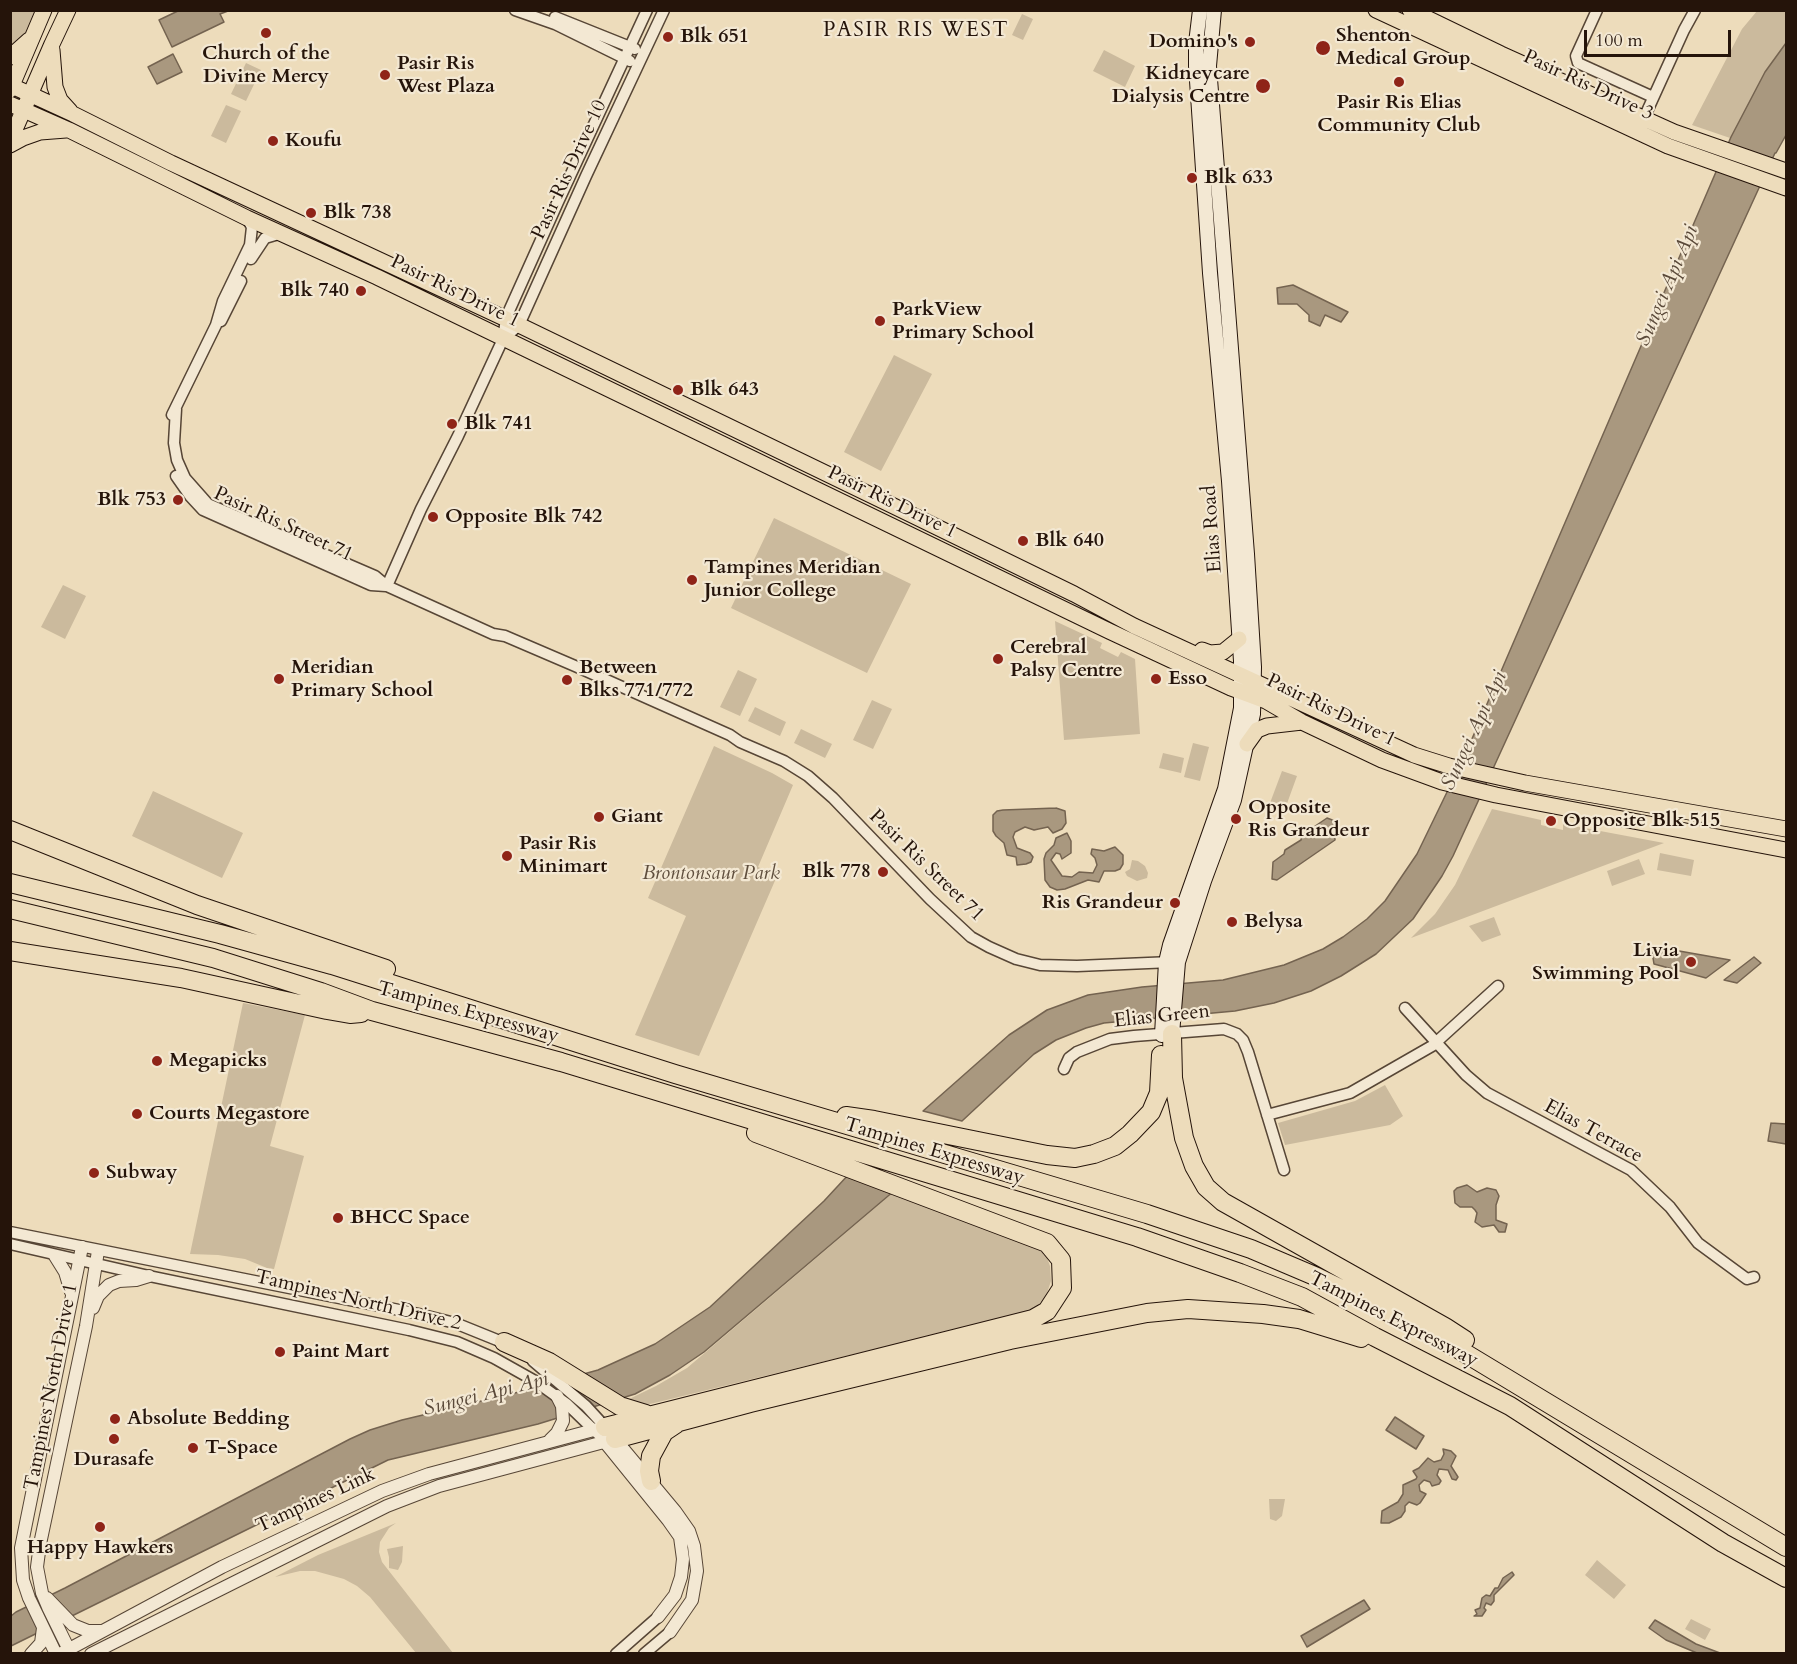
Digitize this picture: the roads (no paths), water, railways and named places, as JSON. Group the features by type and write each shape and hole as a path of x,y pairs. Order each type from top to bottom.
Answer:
{"highway":[{"path":"10,830 197,905 409,977 567,1039"},
{"path":"10,834 46,845"},
{"name":"Tampines Expressway","path":"10,883 220,934 321,962 797,1111 1147,1214 1251,1249 1317,1277 1435,1335 1786,1547"},
{"name":"Tampines Expressway","path":"10,909 213,958 321,992 372,1011 561,1062 1137,1237 1240,1273 1302,1298 1510,1406 1724,1543 1786,1578"},
{"path":"10,951 181,978 331,1010 356,1014 372,1011"},
{"path":"797,1111 874,1120 1047,1155 1075,1158 1094,1154 1115,1146 1151,1112 1159,1093 1167,1027"},
{"path":"1167,1027 1184,1138 1194,1166 1206,1187 1223,1202 1445,1327 1614,1442"},
{"path":"602,1430 652,1415 1033,1319 1047,1311 1062,1288 1061,1260 1047,1243 610,1077"},
{"path":"602,1430 680,1422 1010,1340 1147,1313 1188,1309 1263,1314 1299,1319 1360,1337 1375,1337"},
{"path":"504,1342 527,1350 559,1375 620,1406 652,1415"},
{"path":"651,1481 649,1471 651,1456 664,1432 680,1422"},
{"path":"1724,1543 1786,1590"}],"main road":[{"path":"11,87 44,10"},
{"path":"10,143 17,107 30,95 68,10"},
{"name":"Elias Road","path":"1200,10 1196,66 1220,398 1229,481 1239,639 1248,678"},
{"name":"Elias Road","path":"1172,968 1234,801 1253,714 1248,695 1245,531 1209,66 1214,10"},
{"name":"Pasir Ris Drive 3","path":"1376,10 1786,188"},
{"name":"Pasir Ris Drive 3","path":"1410,10 1501,54 1644,118 1671,139 1786,171"},
{"path":"10,57 35,34"},
{"path":"52,44 55,87 60,100 73,114"},
{"name":"Pasir Ris Drive 1","path":"11,87 73,114 171,164 512,322 899,508 1165,640 1414,755 1504,779 1786,829"},
{"name":"Pasir Ris Drive 1","path":"17,107 69,130 247,218 377,277 1100,626 1248,695 1266,701 1302,722 1361,751 1442,782 1496,795 1786,850"},
{"path":"10,143 39,132 69,130"},
{"path":"1165,640 1189,644 1210,653 1228,650 1239,639"},
{"name":"Elias Road","path":"1167,1027 1172,968 1170,945 1225,789 1238,728 1248,695"},
{"path":"1247,744 1257,730 1267,726 1302,722"}],"street":[{"path":"515,10 555,24 638,65"},
{"path":"539,10 644,52"},
{"name":"Pasir Ris Drive 10","path":"512,322 600,110 647,10"},
{"name":"Pasir Ris Drive 10","path":"387,586 421,509 614,117 663,10"},
{"path":"1597,10 1576,56 1578,63 1653,97"},
{"path":"1644,118 1695,10"},
{"path":"600,110 614,117"},
{"name":"Pasir Ris Street 71","path":"247,218 252,227 252,238 223,301 216,325 169,421 170,462 178,481 203,510 371,585 387,586 493,634 505,636 575,666 784,761 808,776 832,798 945,914 971,936 989,947 1016,959 1040,965 1172,968"},
{"name":"Pasir Ris Street 71","path":"216,325 223,320 260,243 265,238 282,233"},
{"path":"1267,1115 1350,1093 1436,1042 1498,986"},
{"name":"Elias Terrace","path":"1406,1008 1466,1075 1487,1093 1631,1170 1670,1207 1698,1243 1747,1279 1754,1277"},
{"name":"Elias Green","path":"1064,1069 1069,1058 1089,1046 1167,1027 1224,1029 1237,1034 1243,1040 1248,1052 1284,1170"},
{"name":"Tampines North Drive 2","path":"10,1232 420,1314 455,1323 504,1342"},
{"name":"Tampines North Drive 2","path":"10,1244 96,1265 440,1337 484,1353 535,1381 602,1430 651,1481 689,1531 694,1546 697,1571 692,1600 670,1632"},
{"name":"Tampines North Drive 1","path":"64,1652 43,1627 29,1598 22,1572 21,1548 82,1247"},
{"path":"96,1265 98,1251"},
{"path":"56,1256 65,1272 71,1296"},
{"name":"Tampines North Drive 1","path":"64,1652 42,1593 37,1567 86,1326 96,1265"},
{"path":"86,1326 98,1296 109,1285 149,1276"},
{"name":"Tampines North Drive 2","path":"559,1375 680,1537 683,1559 681,1577 675,1595 658,1617"},
{"path":"549,1441 557,1433 563,1420 562,1406 557,1396"},
{"name":"Tampines Link","path":"64,1652 222,1567 382,1491 429,1474 549,1441 602,1430"},
{"name":"Tampines Link","path":"91,1653 387,1506 419,1493 499,1469 602,1430"},
{"path":"382,1491 413,1488 419,1493"},
{"path":"27,1523 43,1533"},
{"path":"42,1593 73,1625 88,1631 102,1631"},
{"path":"616,1653 658,1617"},
{"path":"31,1653 41,1642 43,1627"},
{"path":"644,1653 670,1632"}],"water":[{"path":"180,10 228,11 220,14 224,22 172,47 159,20"},
{"name":"Sungei Api Api","path":"1786,43 1786,135 1775,153 1453,856 1413,919 1376,954 1341,976 1311,991 1274,1003 1235,1011 1104,1023 1086,1028 1056,1040 1034,1054 962,1121 923,1111 1009,1035 1047,1010 1088,995 1142,987 1223,980 1284,965 1323,949 1343,937 1367,919 1385,901 1417,854 1465,755 1731,137 1765,72"},
{"path":"173,54 182,72 157,84 148,67"},
{"path":"1293,285 1348,312 1341,322 1325,315 1320,326 1309,321 1309,315 1297,304 1278,304 1277,288"},
{"path":"1056,808 1065,811 1066,823 1062,829 1053,833 1048,827 1034,830 1025,827 1015,832 1013,837 1017,848 1030,853 1033,857 1031,862 1017,865 1016,857 1007,855 1004,843 993,831 993,815 1003,810"},
{"path":"1327,818 1335,821 1335,840 1277,880 1272,879 1273,862 1284,854 1285,850 1301,840 1302,835"},
{"path":"1067,833 1071,841 1071,853 1062,859 1060,854 1056,853 1051,860 1062,876 1072,877 1079,872 1093,873 1097,865 1091,854 1092,849 1104,851 1115,847 1123,855 1123,864 1120,869 1104,871 1099,882 1088,880 1057,890 1050,887 1045,880 1044,859 1056,838"},
{"name":"Livia Swimming Pool","path":"1651,946 1730,960 1706,978 1654,964"},
{"name":"Livia Swimming Pool","path":"1754,957 1761,963 1737,983 1724,980"},
{"path":"1771,1123 1786,1124 1786,1144 1768,1141"},
{"path":"849,1174 894,1191 704,1352 670,1375 635,1394 538,1424 388,1460 11,1646 11,1616 16,1612 350,1439 402,1420 598,1370 655,1344 710,1307 824,1201"},
{"path":"1467,1185 1477,1192 1487,1188 1496,1190 1499,1196 1496,1205 1496,1220 1507,1224 1505,1232 1499,1232 1494,1225 1482,1227 1475,1222 1477,1213 1472,1207 1460,1207 1455,1203 1454,1191"},
{"path":"1395,1417 1424,1436 1416,1449 1386,1430"},
{"path":"1443,1449 1451,1451 1456,1456 1451,1466 1458,1477 1456,1480 1452,1479 1448,1470 1439,1469 1437,1475 1441,1481 1439,1484 1432,1486 1430,1482 1424,1480 1419,1485 1420,1491 1426,1494 1420,1503 1417,1505 1409,1502 1401,1517 1389,1523 1381,1523 1382,1511 1398,1502 1403,1494 1403,1485 1416,1479 1413,1471 1428,1458 1434,1462 1441,1460 1444,1454"},
{"path":"1512,1572 1514,1575 1494,1595 1491,1605 1486,1603 1484,1608 1486,1610 1482,1616 1474,1616 1477,1614 1475,1610 1480,1608 1482,1598 1486,1595 1490,1596 1495,1588 1498,1588 1503,1578"},
{"path":"1364,1600 1370,1609 1307,1647 1301,1636"},
{"path":"1655,1620 1696,1644 1720,1653 1697,1653 1666,1640 1649,1628"}],"place":[{"name":"Church of the Divine Mercy","path":"266,33"},
{"name":"Blk 651","path":"668,37"},
{"name":"Domino's","path":"1250,42"},
{"name":"Shenton Medical Group","path":"1323,48"},
{"name":"Pasir Ris West Plaza","path":"385,75"},
{"name":"Pasir Ris Elias Community Club","path":"1399,82"},
{"name":"Kidneycare Dialysis Centre","path":"1263,86"},
{"name":"Koufu","path":"273,141"},
{"name":"Blk 633","path":"1192,178"},
{"name":"Blk 738","path":"311,213"},
{"name":"Blk 740","path":"361,291"},
{"name":"ParkView Primary School","path":"880,321"},
{"name":"Blk 643","path":"678,390"},
{"name":"Blk 741","path":"452,424"},
{"name":"Blk 753","path":"178,500"},
{"name":"Opposite Blk 742","path":"433,517"},
{"name":"Blk 640","path":"1023,541"},
{"name":"Tampines Meridian Junior College","path":"692,580"},
{"name":"Cerebral Palsy Centre","path":"998,659"},
{"name":"Meridian Primary School","path":"279,679"},
{"name":"Esso","path":"1156,679"},
{"name":"Between Blks 771/772","path":"567,680"},
{"name":"Giant","path":"599,817"},
{"name":"Opposite Ris Grandeur","path":"1236,819"},
{"name":"Opposite Blk 515","path":"1551,821"},
{"name":"Pasir Ris Minimart","path":"507,856"},
{"name":"Blk 778","path":"883,872"},
{"name":"Ris Grandeur","path":"1175,903"},
{"name":"Belysa","path":"1232,922"},
{"name":"Livia Swimming Pool","path":"1691,962"},
{"name":"Megapicks","path":"157,1061"},
{"name":"Courts Megastore","path":"137,1114"},
{"name":"Subway","path":"94,1173"},
{"name":"BHCC Space","path":"338,1218"},
{"name":"Paint Mart","path":"280,1352"},
{"name":"Absolute Bedding","path":"115,1419"},
{"name":"Durasafe","path":"114,1439"},
{"name":"T-Space","path":"193,1448"},
{"name":"Happy Hawkers","path":"100,1527"}],"district":[{"name":"PASIR RIS WEST","path":"916,31"}],"park label":[{"name":"Brontonsaur Park","path":"711,874"}]}
